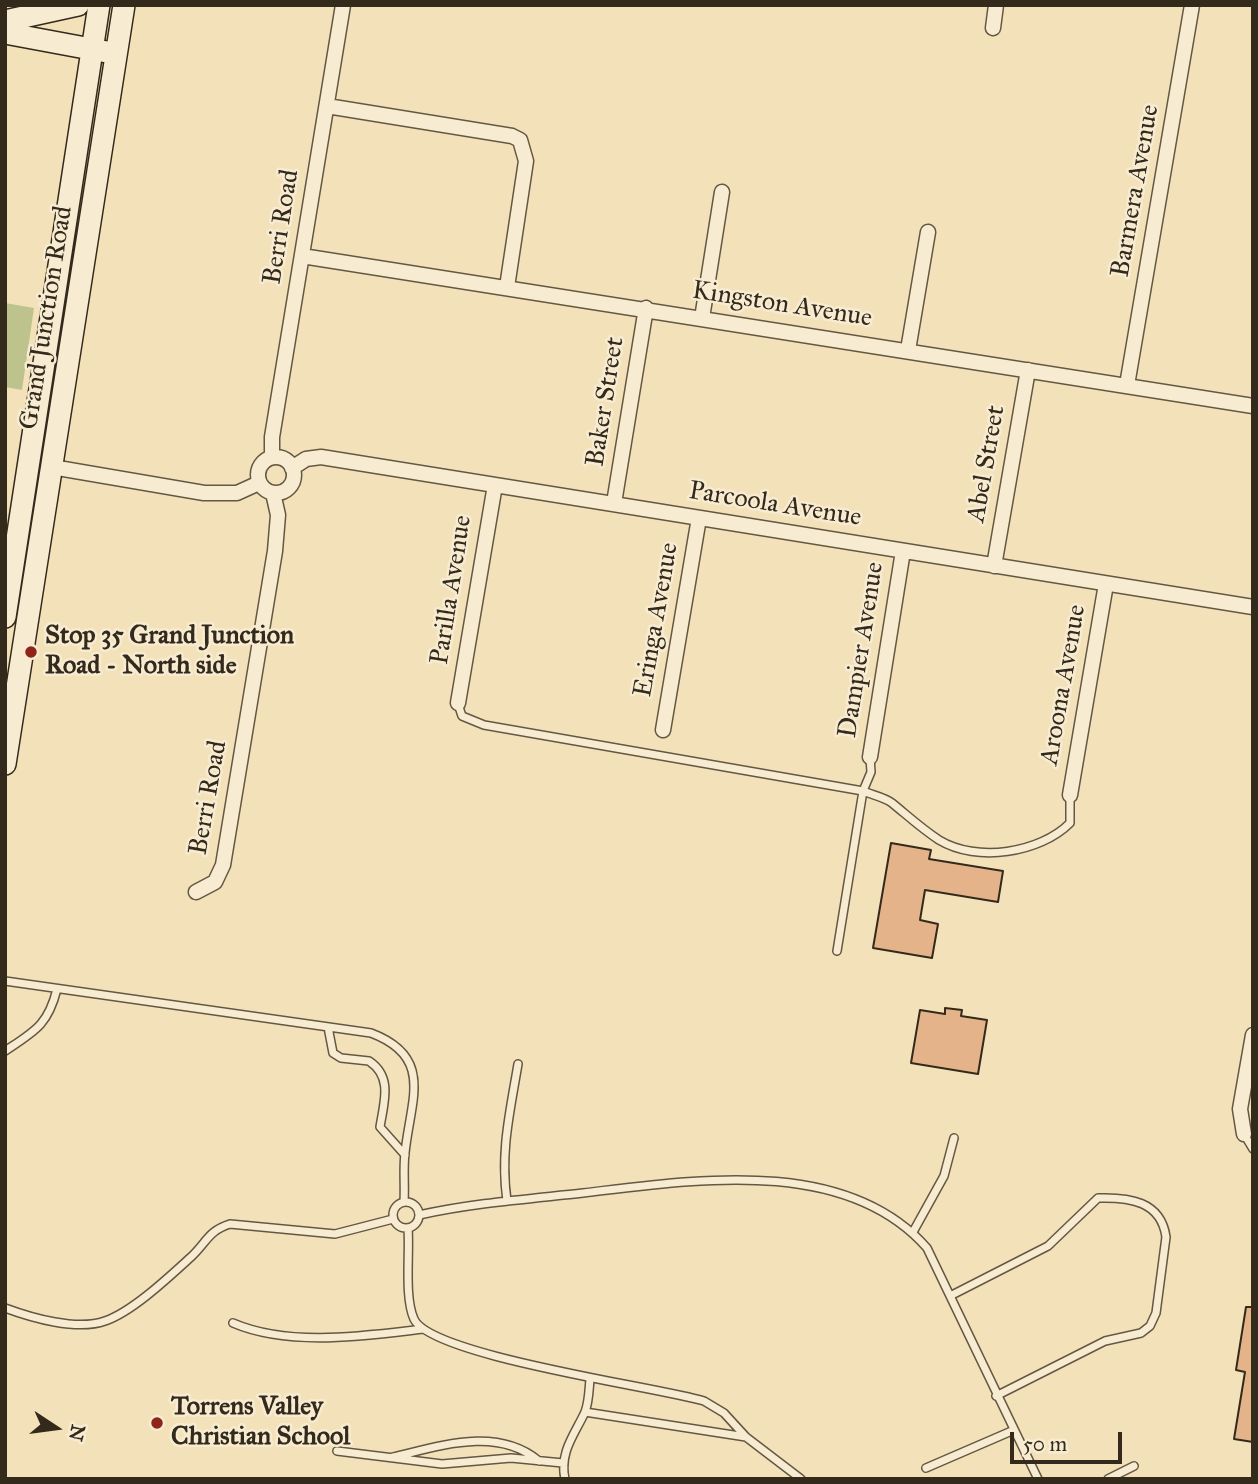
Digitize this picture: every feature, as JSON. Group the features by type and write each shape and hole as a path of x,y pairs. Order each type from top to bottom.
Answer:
{"main road":[{"path":"5,21 78,5"},
{"name":"Grand Junction Road","path":"5,617 99,5"},
{"name":"Grand Junction Road","path":"5,764 10,696 52,467 124,5"},
{"path":"5,33 116,54"},
{"path":"29,465 52,467"}],"street":[{"name":"Berri Road","path":"272,457 272,437 343,5"},
{"path":"993,28 996,5"},
{"name":"Barmera Avenue","path":"1127,385 1192,5"},
{"path":"327,106 512,136 520,140 526,161 507,287"},
{"path":"702,318 722,192"},
{"path":"908,350 928,232"},
{"name":"Kingston Avenue","path":"302,256 1253,405"},
{"name":"Baker Street","path":"614,503 646,308"},
{"name":"Abel Street","path":"994,566 1028,370"},
{"path":"272,457 285,459 292,468 291,484 282,492 273,493 259,483 258,471 262,464 272,457"},
{"name":"Parcoola Avenue","path":"292,468 306,459 321,457 1253,607"},
{"path":"52,467 204,493 237,493 259,483"},
{"name":"Parilla Avenue","path":"458,703 495,485"},
{"name":"Berri Road","path":"196,892 215,882 223,865 275,551 278,515 273,493"},
{"name":"Eringa Avenue","path":"663,730 699,518"},
{"name":"Dampier Avenue","path":"870,757 903,551"},
{"name":"Aroona Avenue","path":"1070,795 1106,584"},
{"path":"1244,1134 1240,1109 1253,1035"}],"lane":[{"path":"458,703 462,716 484,725 863,791 892,803 917,826 938,840 990,852 1031,847 1063,830 1070,823 1070,795"},
{"path":"837,951 863,791 871,772 870,757"},
{"path":"5,981 371,1033 386,1038 410,1061 415,1079 405,1155 404,1202"},
{"path":"5,1051 43,1025 52,1008 57,989"},
{"path":"328,1027 332,1053 341,1058 369,1061 383,1077 386,1088 380,1126 405,1155"},
{"path":"507,1201 502,1168 518,1064"},
{"path":"1244,1134 1253,1149"},
{"path":"913,1232 944,1176 954,1138"},
{"path":"419,1215 507,1201 681,1181 721,1179 772,1182 861,1199 888,1213 913,1232 933,1259 996,1396 1038,1479"},
{"path":"950,1296 1048,1246 1098,1198 1146,1204 1157,1211 1165,1225 1166,1237 1156,1313 1150,1326 1141,1333 1105,1341 996,1396"},
{"path":"404,1202 413,1204 419,1215 416,1224 408,1228 400,1227 393,1219 394,1210 404,1202"},
{"path":"5,1308 76,1324 102,1322 114,1317 171,1275 215,1229 230,1224 335,1234 393,1219"},
{"path":"408,1228 410,1303 415,1320 422,1329 433,1336 590,1379 704,1401 724,1413 746,1437 801,1479"},
{"path":"233,1323 249,1330 295,1337 422,1329"},
{"path":"565,1479 563,1463 572,1434 585,1412 590,1379"},
{"path":"585,1412 746,1437"},
{"path":"926,1468 1014,1430"},
{"path":"389,1458 478,1441 514,1446 539,1461"},
{"path":"337,1451 442,1464 511,1458 563,1463"},
{"path":"1108,1479 1134,1466"}],"green space":[{"path":"5,303 34,308 22,390 5,387"}],"building":[{"path":"891,843 931,850 929,859 1003,871 998,902 925,890 920,920 938,924 932,958 873,948"},
{"path":"945,1008 962,1010 961,1016 987,1020 978,1074 911,1063 920,1010 945,1014"},
{"path":"1246,1307 1253,1307 1253,1442 1234,1439 1245,1372 1236,1370"}],"place":[{"name":"Stop 35 Grand Junction Road - North side","path":"31,652"},
{"name":"Torrens Valley Christian School","path":"157,1423"}]}
